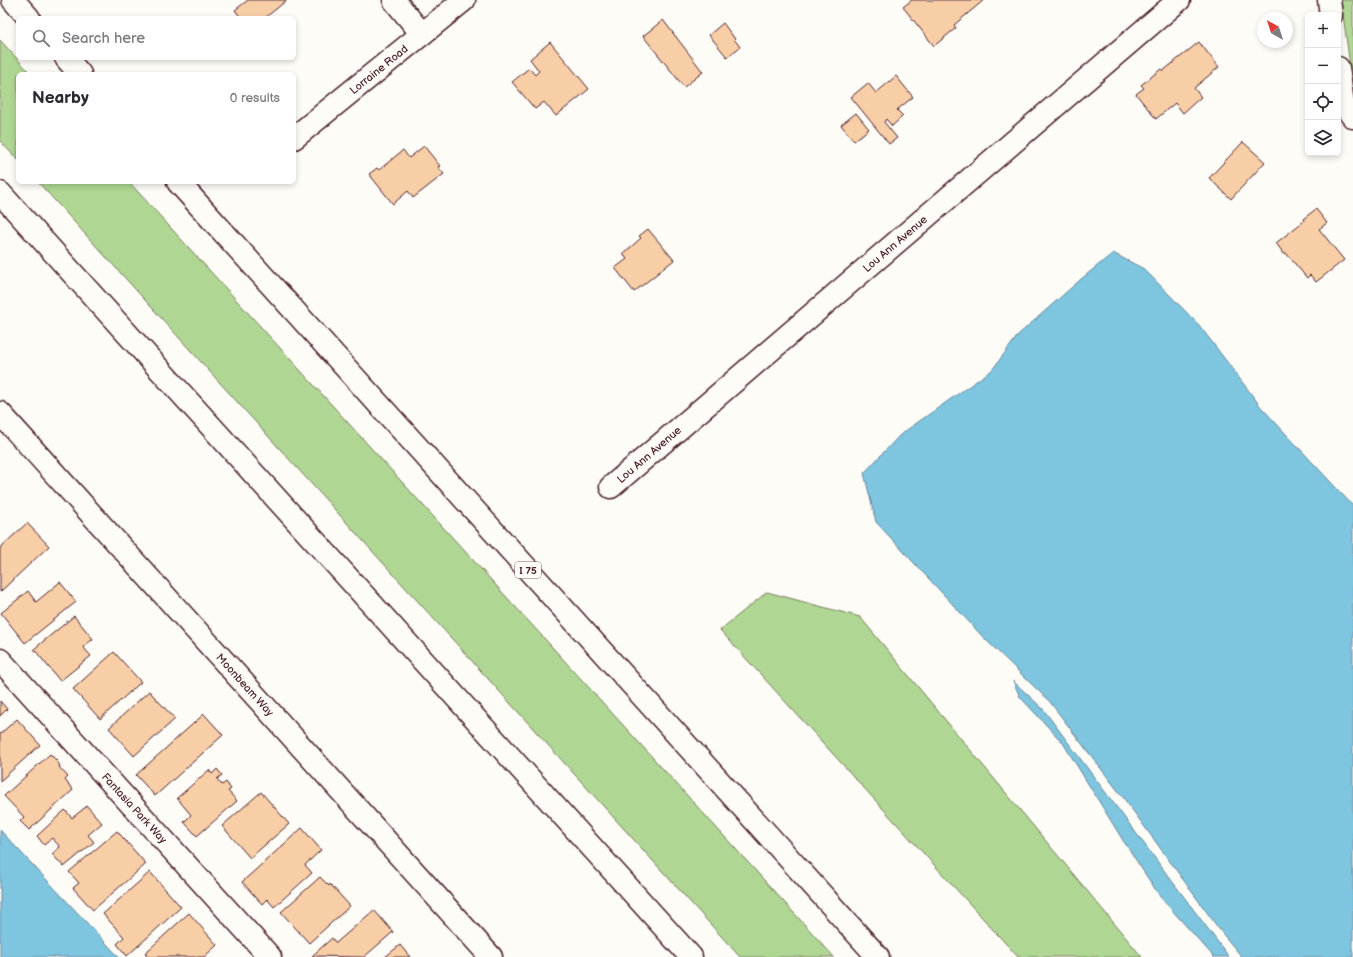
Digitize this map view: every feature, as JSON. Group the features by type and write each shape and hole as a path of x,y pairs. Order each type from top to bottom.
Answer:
{"main road":[{"path":"13,0 27,16"},
{"path":"394,0 422,34"},
{"name":"Lorraine Road","path":"296,136 464,0"},
{"name":"Lou Ann Avenue","path":"611,487 1179,0"},
{"path":"1329,0 1331,12"},
{"path":"68,60 78,72"},
{"path":"1340,84 1343,104 1353,116"},
{"name":"I 75","path":"180,184 878,957"},
{"path":"0,193 691,957"},
{"name":"Moonbeam Way","path":"0,413 491,957"},
{"name":"Fantasia Park Way","path":"0,660 270,957"}],"green space":[{"path":"1341,0 1353,0 1353,88"},
{"path":"0,40 16,58 16,60 18,60 29,72 16,72 16,158 0,141"},
{"path":"40,184 131,184 834,957 740,957"},
{"path":"767,592 860,617 1142,957 1018,957 720,630"}],"water":[{"path":"1113,253 1144,269 1199,325 1261,407 1353,506 1353,957 1242,957 1222,933 1128,804 1050,702 983,637 876,522 864,473 901,434 992,370 1019,334"},
{"path":"1013,681 1043,709 1229,957 1214,957 1161,898 1124,842 1063,743 1020,697"},
{"path":"0,830 119,957 0,957"}],"building":[{"path":"248,0 287,0 267,16 240,16 235,10"},
{"path":"912,0 984,0 954,25 956,28 934,46 903,7"},
{"path":"663,20 703,72 684,87 643,36"},
{"path":"723,23 740,47 727,57 709,35"},
{"path":"550,42 589,89 556,116 544,102 535,109 512,82 529,68 535,75 539,71 530,59"},
{"path":"1199,42 1219,67 1194,88 1201,97 1183,113 1175,103 1156,119 1136,94 1144,88 1141,85 1161,69 1163,71"},
{"path":"896,76 913,97 897,110 903,116 892,126 886,119 884,122 897,138 889,144 851,97 868,83 876,93"},
{"path":"856,113 869,129 854,141 841,125"},
{"path":"1243,142 1265,162 1231,199 1209,178"},
{"path":"424,146 440,166 438,167 444,174 413,198 408,191 393,204 369,174 377,168 379,170 403,150 409,158"},
{"path":"1316,209 1327,223 1319,229 1344,260 1316,282 1310,275 1307,278 1286,253 1284,254 1276,243 1304,221 1303,219"},
{"path":"648,229 674,260 634,292 615,268 627,259 623,254 641,238 639,236"},
{"path":"27,523 49,546 0,592 0,548"},
{"path":"60,582 76,602 25,643 1,613 28,591 36,602"},
{"path":"74,616 93,639 83,647 91,656 60,681 34,649"},
{"path":"114,652 141,682 100,719 73,689"},
{"path":"149,691 175,719 134,756 109,728"},
{"path":"0,701 7,709 0,716"},
{"path":"204,714 223,735 155,796 136,775"},
{"path":"17,719 40,745 0,781 0,734"},
{"path":"50,754 58,762 59,767 68,777 65,780 73,790 29,830 20,821 24,817 4,796"},
{"path":"217,769 222,775 217,779 222,785 226,782 231,789 228,791 237,801 197,836 184,822 191,815 177,798 209,770 212,774"},
{"path":"261,792 289,824 250,858 222,826"},
{"path":"87,806 102,823 88,835 94,842 64,867 52,854 60,847 52,838 44,845 37,836 65,810 72,818"},
{"path":"302,828 321,850 305,865 312,873 274,907 267,899 262,904 242,882"},
{"path":"117,831 146,864 93,910 73,888 79,883 69,872"},
{"path":"150,872 181,907 127,956 117,944 124,937 103,914"},
{"path":"320,877 329,886 330,884 350,906 309,943 281,912"},
{"path":"374,910 393,932 364,957 312,956 332,938 336,943"},
{"path":"189,913 217,945 204,957 148,957 145,953"},
{"path":"400,945 410,957 385,957"}]}
